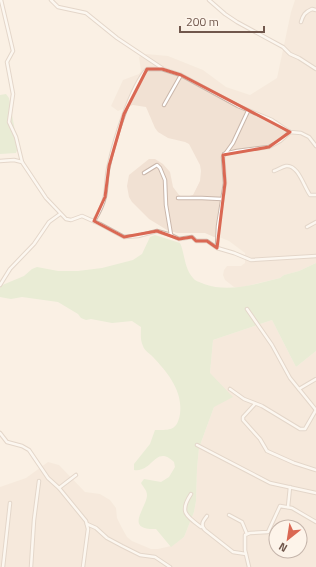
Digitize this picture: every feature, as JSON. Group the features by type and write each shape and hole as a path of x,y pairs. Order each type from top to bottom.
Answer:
{"street":[{"path":"1,0 13,51 7,62 13,94 9,122 16,136 22,162 46,198 66,219 71,220 82,216 124,237 138,236 157,231 179,239 192,237 196,240 207,241 217,248 251,260 316,256"},
{"path":"51,0 58,7 86,13 117,38 162,68 181,75 248,111 272,120 290,132 301,133 309,137 316,146"},
{"path":"209,0 237,22 283,47 290,54 316,69"},
{"path":"301,22 308,10 316,10"},
{"path":"94,221 105,197 108,166 124,114 135,87 147,69 162,68"},
{"path":"164,105 181,75"},
{"path":"217,248 218,226 225,183 224,154 233,143 248,111"},
{"path":"224,154 269,147 280,141 290,132"},
{"path":"0,161 14,160 22,162"},
{"path":"144,173 157,166 160,168 165,180 166,205 171,235"},
{"path":"274,171 286,166 291,167 298,174 310,195 316,195"},
{"path":"178,198 222,199"},
{"path":"0,285 10,269 34,244 49,222 60,214"},
{"path":"307,227 316,222"},
{"path":"230,389 244,399 277,414 302,430 307,426 316,410 290,378 272,345 247,309"},
{"path":"299,389 316,379"},
{"path":"255,404 243,417 243,420 260,439 267,451 279,457 316,470"},
{"path":"0,433 7,442 22,446 29,450 48,478 59,488 83,516 87,524 83,567"},
{"path":"197,445 270,483 316,493"},
{"path":"59,488 76,475"},
{"path":"31,567 34,520 40,481"},
{"path":"288,507 290,487"},
{"path":"191,494 185,505 185,511 190,519 233,552 246,554"},
{"path":"3,567 2,559 10,503"},
{"path":"247,534 268,532 279,508 282,506 288,507 316,522"},
{"path":"229,515 242,522 247,534"},
{"path":"202,527 202,524 207,516"},
{"path":"87,524 96,528 107,538 122,546 140,555 155,558 170,567"},
{"path":"247,534 245,535 244,540 249,567"}],"highlighted area":[{"path":"147,69 162,69 181,75 290,132 269,147 223,155 225,183 217,248 207,241 196,241 192,237 179,239 157,231 124,237 94,221 105,197 109,166 124,114"}],"shaded area":[{"path":"295,0 316,0 316,263 299,271 284,275 280,278 239,288 234,287 225,280 223,275 224,270 227,266 241,266 245,263 245,253 229,241 219,237 214,237 205,233 177,233 167,230 149,219 129,197 127,186 129,175 149,159 155,159 163,164 170,172 173,187 179,195 183,198 193,195 200,181 201,171 200,165 189,144 168,138 158,132 146,107 133,105 118,111 111,106 123,80 139,74 141,71 139,57 146,54 168,56 203,70 226,87 250,95 277,78"},
{"path":"272,320 296,367 316,351 316,567 0,567 0,487 26,478 48,462 59,465 85,492 100,494 110,500 116,508 117,518 122,528 127,537 132,541 151,549 158,549 171,546 184,537 194,512 196,501 199,448 214,407 210,373 213,340"}],"green space":[{"path":"6,94 9,98 18,148 16,153 0,154 0,95"},
{"path":"155,235 180,243 186,265 193,278 196,281 213,287 232,288 261,283 280,278 284,275 299,271 316,263 316,351 296,367 272,320 213,340 210,373 233,397 214,407 199,448 194,512 184,537 171,547 156,529 141,526 139,522 139,517 147,495 146,490 141,483 144,479 161,482 169,477 175,467 174,462 168,457 162,456 158,457 140,470 134,470 134,464 150,444 155,430 165,430 175,427 179,420 180,414 177,390 169,376 142,344 141,327 132,321 112,323 91,319 86,320 58,302 22,297 11,299 0,297 0,286 24,276 32,269 37,267 58,271 78,271 102,268 133,260 142,254 150,237"}]}
